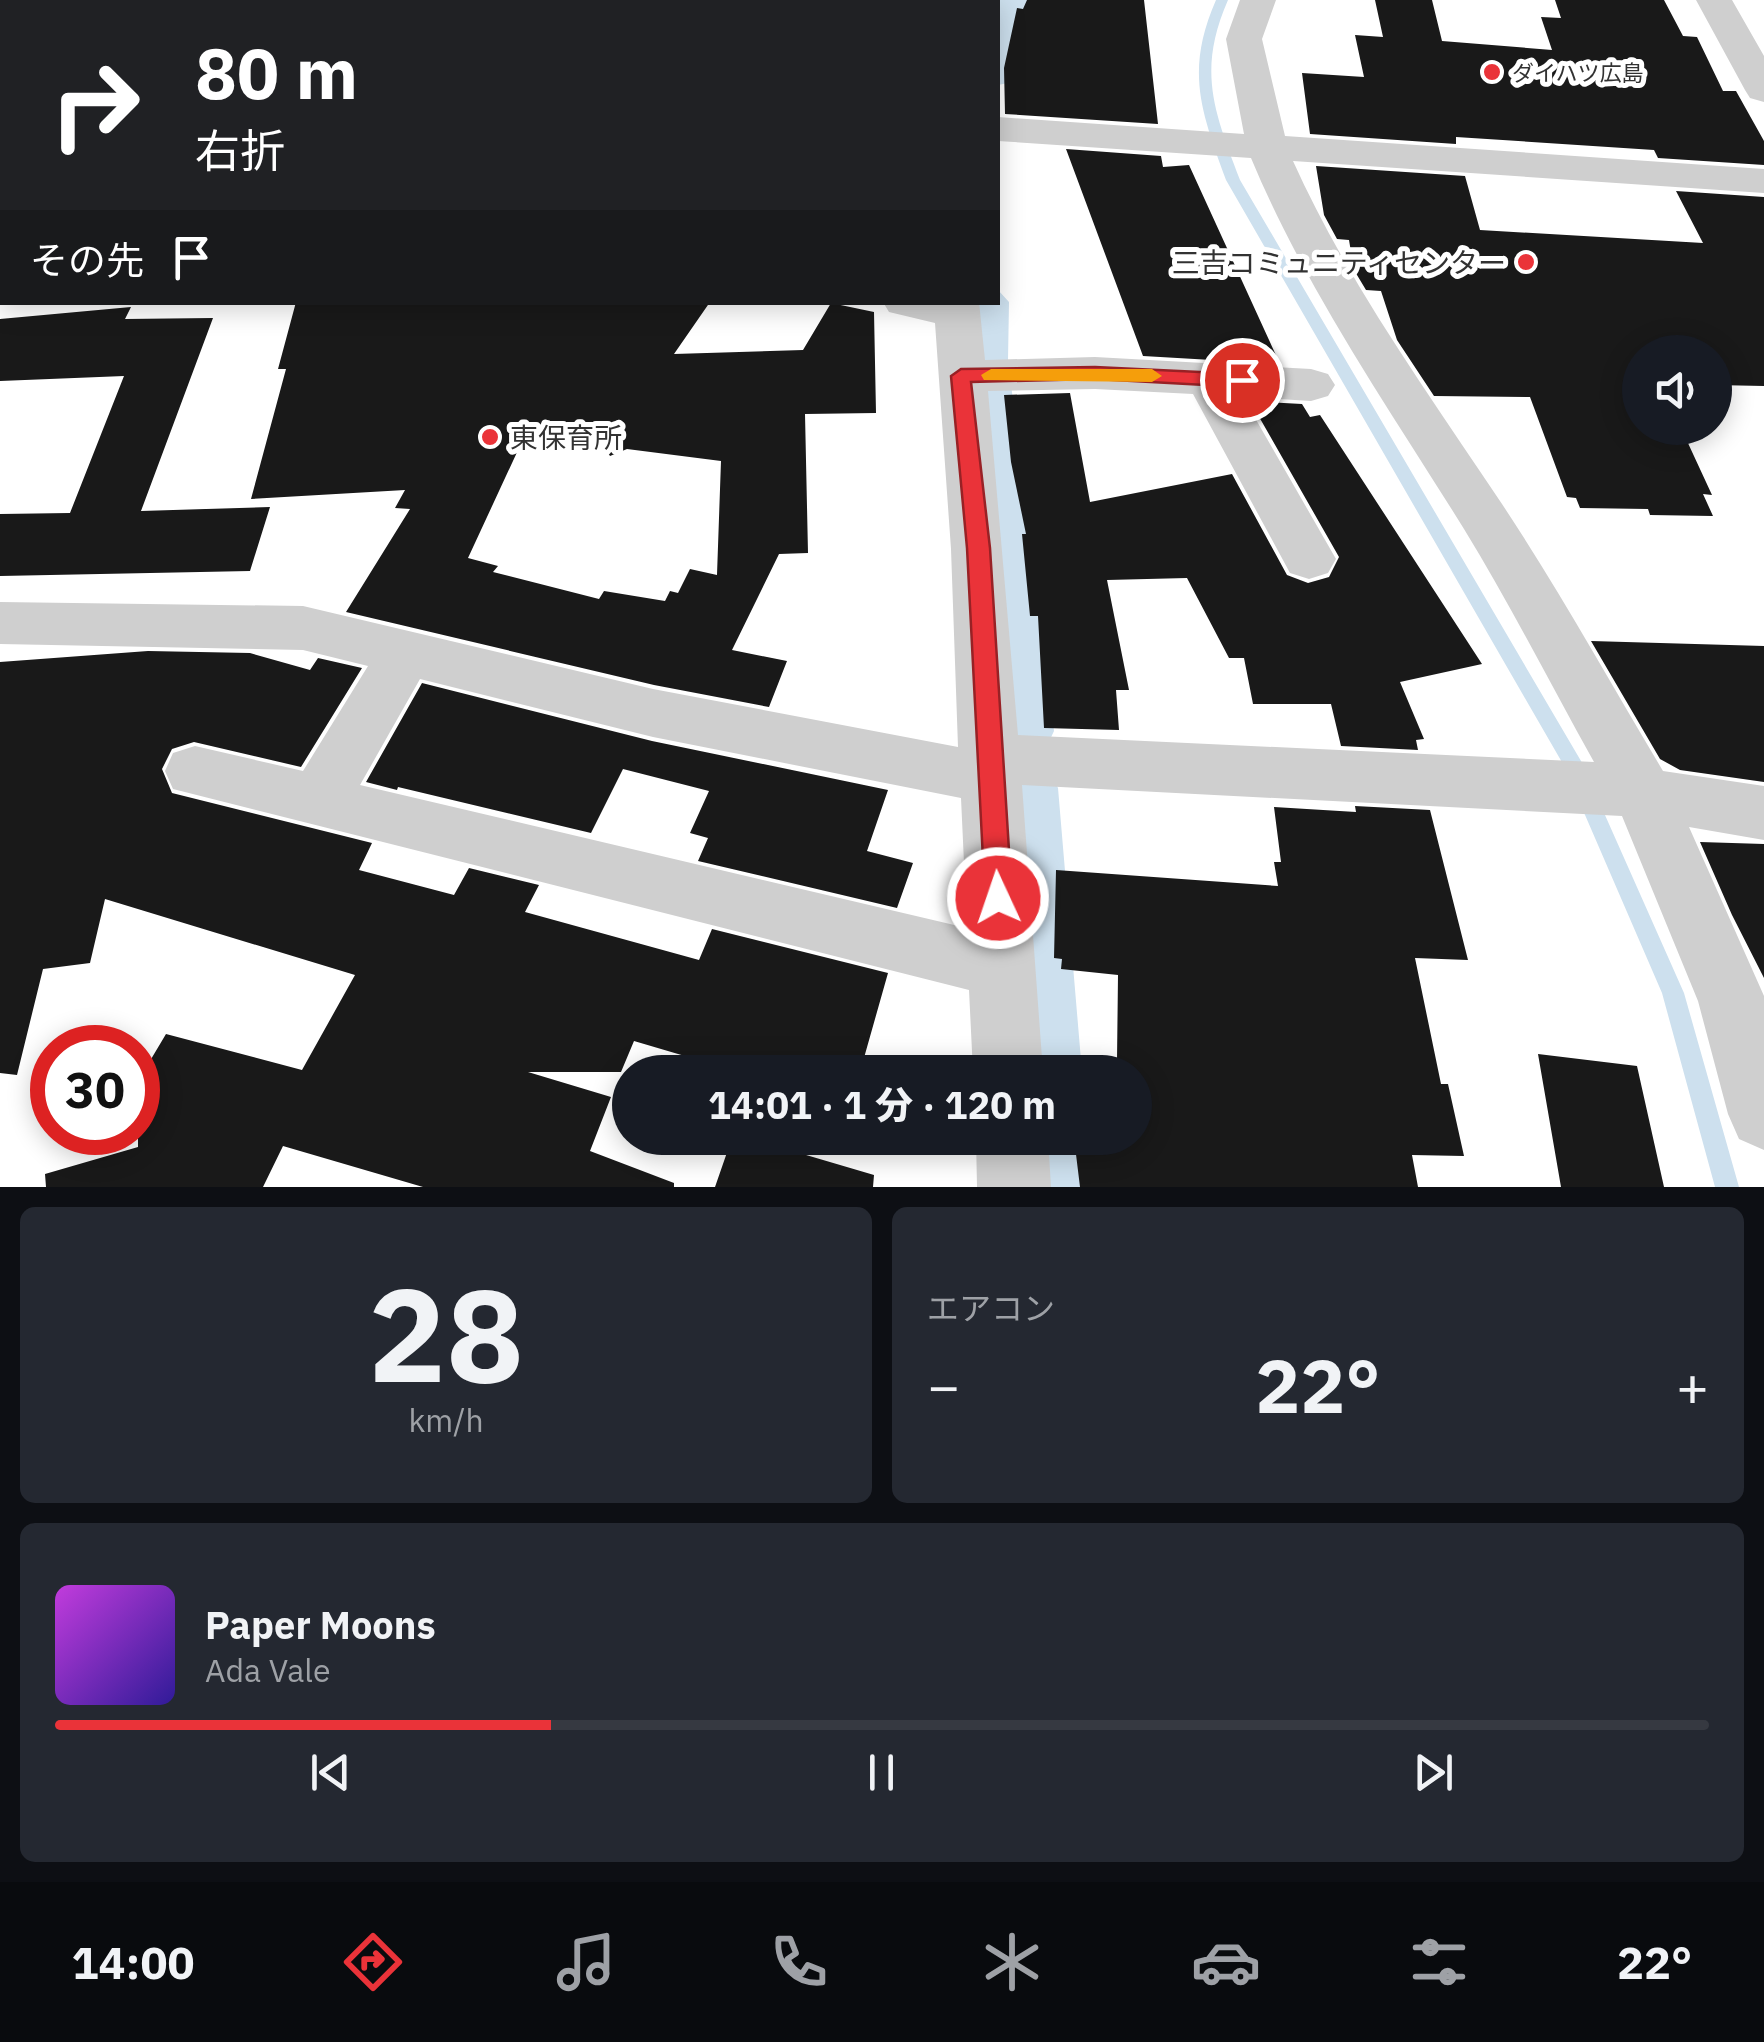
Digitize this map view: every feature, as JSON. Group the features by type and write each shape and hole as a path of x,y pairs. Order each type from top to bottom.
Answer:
{"street":[{"path":"1258,0 1244,40 1260,149 1384,368 1486,521 1629,791 1732,1001 1764,1114"},
{"path":"1714,0 1764,90"},
{"path":"1000,130 1764,181"},
{"path":"938,306 982,375 978,548 1007,1055"},
{"path":"982,375 1095,373 1311,385"},
{"path":"1208,378 1308,558"},
{"path":"0,624 303,628 653,713 960,772 991,761 1534,784 1629,791 1764,813"},
{"path":"318,801 406,653"},
{"path":"196,771 1002,967"},
{"path":"1013,1155 1014,1187"}],"building":[{"path":"1027,0 1144,0 1158,124 1005,114 1004,68 1017,8 1023,9"},
{"path":"1375,0 1432,0 1442,41 1552,50 1541,17 1561,18 1555,0 1664,0 1683,36 1697,37 1723,91 1736,91 1764,141 1764,165 1658,158 1654,150 1456,137 1456,144 1310,134 1302,73 1364,77 1355,35 1383,37"},
{"path":"1066,149 1161,156 1163,167 1189,165 1280,364 1143,356"},
{"path":"1316,166 1465,176 1480,230 1703,243 1676,191 1764,197 1764,386 1732,385 1732,335 1622,335 1622,445 1689,445 1712,495 1703,494 1713,516 1650,515 1648,509 1580,508 1576,498 1567,497 1530,397 1434,396 1397,340 1381,291 1366,290 1354,270 1349,240 1337,239 1324,215"},
{"path":"295,305 708,305 674,354 803,350 830,305 841,305 874,312 876,413 805,414 808,553 779,554 732,650 787,661 769,707 654,685 346,612 410,509 395,508 405,490 251,499 286,369 278,369","holes":["525,435 601,442 610,456 627,449 721,461 717,575 690,569 678,593 670,591 665,601 604,591 599,599 493,572 498,566 468,558"]},
{"path":"131,307 125,319 213,318 141,511 270,507 250,571 0,576 0,514 70,513 124,376 0,381 0,319"},
{"path":"1070,393 1090,502 1232,474 1287,575 1308,583 1329,577 1339,557 1250,401 1302,404 1310,417 1320,415 1482,664 1400,682 1424,739 1416,740 1418,750 1341,746 1331,704 1253,704 1244,658 1229,658 1187,578 1107,580 1129,690 1116,690 1119,730 1044,728 1038,616 1030,616 1022,534 1026,534 1011,462 1004,395"},
{"path":"1591,641 1764,646 1764,782 1680,770 1660,759"},
{"path":"148,651 250,653 310,670 318,658 362,668 301,767 194,742 172,749 162,769 172,793 372,843 359,870 454,895 469,868 539,885 525,912 699,960 712,929 888,973 865,1055 681,1055 634,1041 628,1055 612,1055 612,1072 528,1072 611,1097 590,1151 674,1183 674,1187 423,1187 283,1146 263,1187 46,1187 45,1174 110,1155 160,1155 160,1044 166,1034 302,1070 355,975 105,899 90,963 43,969 17,1075 0,1073 0,662"},
{"path":"422,683 652,741 888,790 867,851 913,863 897,908 698,861 708,838 690,833 709,791 623,769 591,833 366,782"},
{"path":"1355,806 1430,810 1468,960 1415,958 1441,1084 1448,1084 1464,1156 1412,1155 1418,1187 1080,1187 1076,1155 1152,1155 1152,1055 1117,1055 1118,975 1061,969 1062,959 1054,958 1056,870 1278,886 1274,862 1281,862 1274,807 1356,812"},
{"path":"1700,842 1764,844 1764,978 1732,915"},
{"path":"1538,1054 1637,1066 1664,1187 1561,1187"},
{"path":"726,1155 806,1155 874,1175 873,1187 715,1187"}],"waterway":[{"path":"1000,62 1011,0"},
{"path":"1222,0 1207,38 1204,74 1210,110 1233,180 1571,761 1673,993 1727,1187"},
{"path":"984,305 982,360 1022,731"},
{"path":"1025,788 1043,1055"},
{"path":"1049,1155 1051,1187"}],"slow traffic":[{"path":"991,375 1152,376"}],"place":[{"name":"ダイハツ広島","path":"1492,72"},
{"name":"三吉コミュニティセンター","path":"1526,262"},
{"name":"東保育所","path":"490,437"}],"route":[{"path":"998,898 978,548 961,376 1095,373 1242,380"}]}
